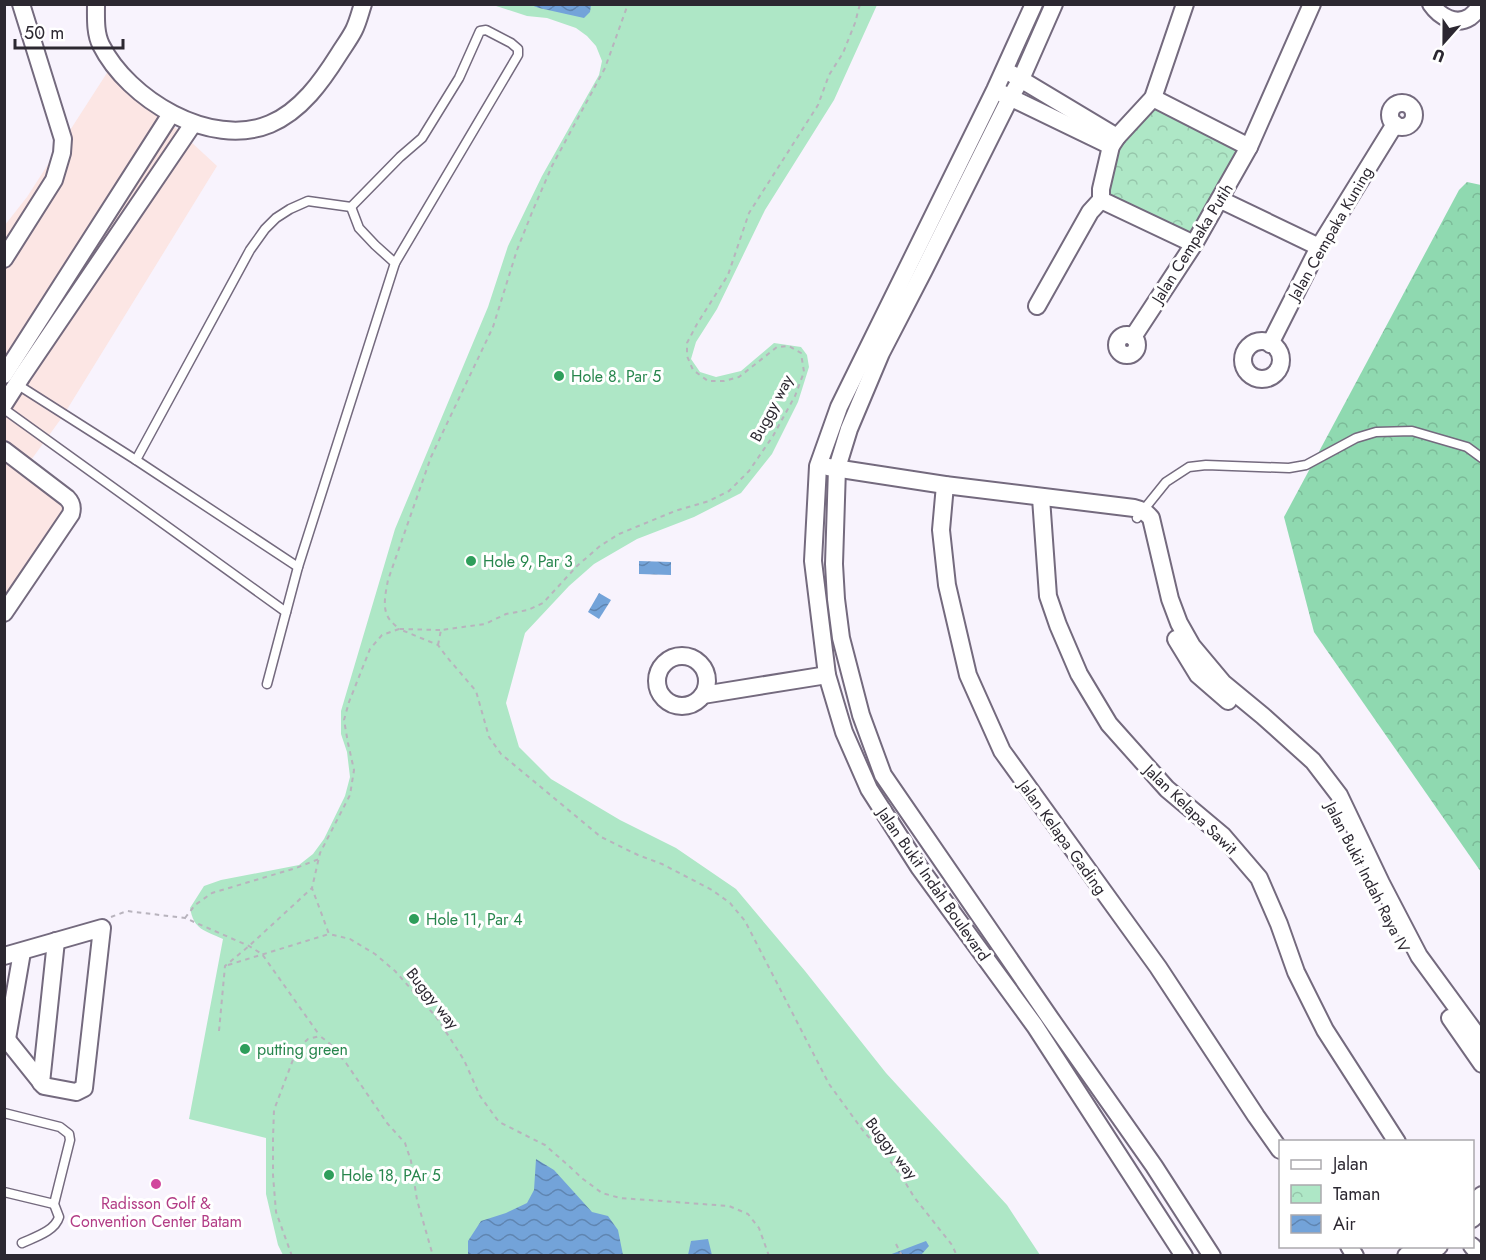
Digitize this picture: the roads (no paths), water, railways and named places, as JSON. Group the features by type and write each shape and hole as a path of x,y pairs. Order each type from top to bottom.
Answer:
{"street":[{"path":"4,259 54,180 62,153 63,139 21,4"},
{"path":"31,35 33,4"},
{"path":"96,4 96,24 102,46 125,79 148,99 171,114 193,124 233,131 248,130 270,124 293,111 324,78 354,30 363,4"},
{"path":"1034,4 1004,70 1003,94 924,270 881,353 849,429 837,468 834,564 841,638 861,715 883,775 1042,1022 1154,1166 1212,1256"},
{"path":"1003,94 1021,79 1054,4"},
{"path":"1037,306 1090,212 1101,200 1101,189 1114,142 1153,98 1185,4"},
{"name":"Jalan Cempaka Putih","path":"1133,337 1221,200 1249,147 1312,4"},
{"path":"1431,4 1444,17 1456,21 1470,17 1482,6"},
{"path":"1004,70 1114,142"},
{"path":"1003,94 1114,142"},
{"name":"Jalan Bukit Indah Boulevard","path":"1003,94 839,406 818,466 813,561 827,675 844,732 869,789 919,867 1042,1022 1184,1256"},
{"path":"1153,98 1249,147"},
{"path":"4,406 9,379 171,114"},
{"path":"9,379 193,124"},
{"name":"Jalan Cempaka Kuning","path":"1270,344 1318,247 1395,124"},
{"path":"1101,200 1194,244"},
{"path":"1221,200 1318,247"},
{"path":"4,450 67,498 73,507 72,514 4,613"},
{"path":"818,466 1135,512"},
{"name":"Jalan Kelapa Gading","path":"945,485 941,530 947,585 968,675 1002,751 1158,967 1279,1147"},
{"name":"Jalan Kelapa Sawit","path":"1041,498 1048,596 1079,674 1109,724 1132,751 1167,789 1223,836 1259,878 1280,924 1296,972 1325,1030 1396,1140"},
{"name":"Jalan Bukit Indah Raya IV","path":"1135,512 1151,518 1170,599 1179,624 1192,646 1223,683 1313,761 1339,795 1419,956 1482,1042"},
{"name":"Jalan Bukit Indah Raya IV","path":"1135,512 1143,526 1160,602 1169,628 1183,652 1198,675 1306,769 1332,802 1410,959 1482,1064"},
{"path":"703,695 827,675"},
{"path":"4,956 102,928 84,1088 76,1092 47,1087 41,1083 6,1038 22,952"},
{"path":"41,1083 56,941"}],"lane":[{"path":"267,684 298,567 395,263 518,55 518,49 486,30 480,31 459,78 422,138 351,207"},
{"path":"136,460 250,250 265,229 276,218 308,201 351,207"},
{"path":"351,207 359,228 395,263"},
{"path":"9,379 298,567"},
{"path":"4,406 286,612"},
{"path":"1135,512 1166,482 1189,467 1206,465 1289,468 1305,465 1356,438 1376,432 1412,431 1467,447 1482,458"},
{"path":"4,1113 60,1127 69,1134 70,1140 54,1204 60,1216 52,1228 22,1243"},
{"path":"4,1192 54,1204"}],"water":[{"path":"591,4 590,12 584,18 531,5"},
{"path":"639,561 671,562 671,575 639,574"},
{"path":"599,593 611,600 599,619 588,612"},
{"path":"536,1159 554,1170 592,1212 608,1216 618,1230 623,1255 468,1255 468,1241 481,1221 527,1203 534,1190"},
{"path":"708,1239 712,1255 688,1255 691,1241"},
{"path":"926,1241 929,1246 921,1255 889,1255"}],"place":[{"name":"Hole 8. Par 5","path":"559,376"},
{"name":"Hole 9, Par 3","path":"471,561"},
{"name":"Hole 11, Par 4","path":"414,919"},
{"name":"putting green","path":"245,1049"},
{"name":"Hole 18, PAr 5","path":"329,1175"},
{"name":"Radisson Golf & Convention Center Batam","path":"156,1184"}]}
